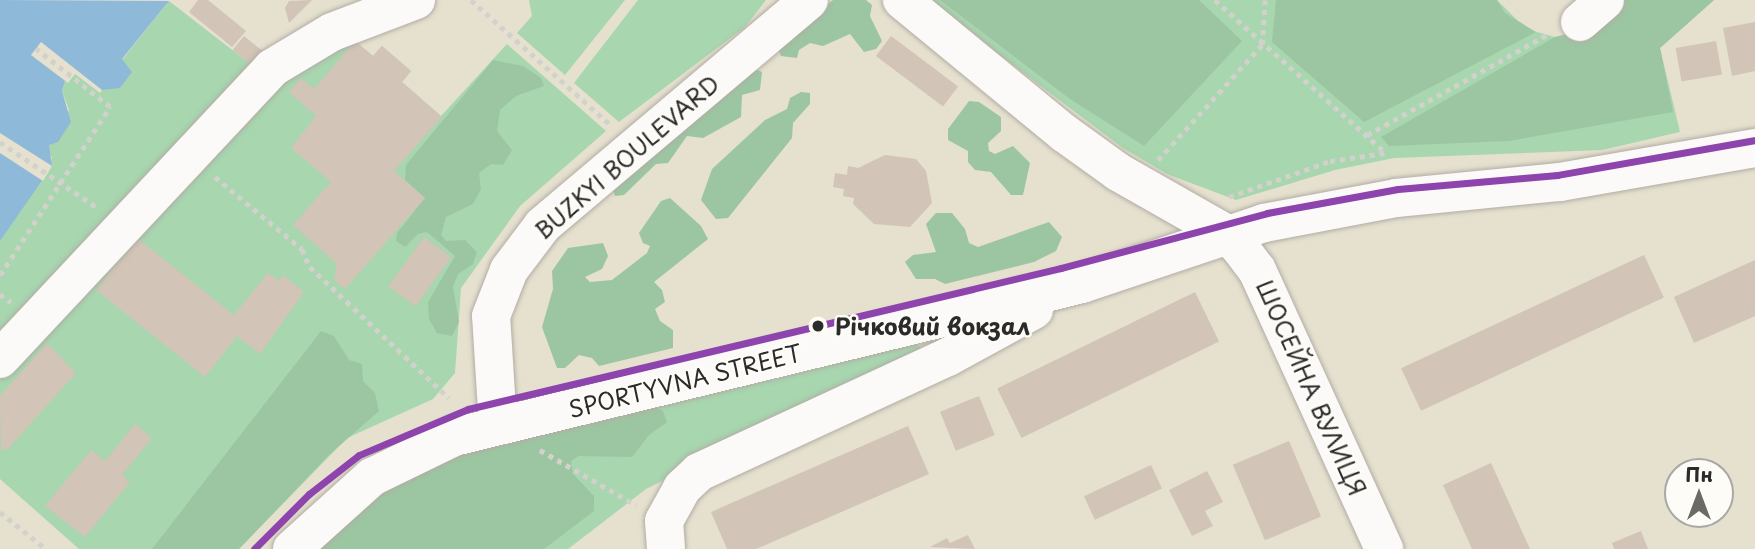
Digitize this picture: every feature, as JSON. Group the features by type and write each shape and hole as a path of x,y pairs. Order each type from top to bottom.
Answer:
{"street":[{"path":"0,359 272,68 332,32 416,0"},
{"name":"BUZKYI BOULEVARD","path":"499,426 491,316 509,270 543,225 809,0"},
{"path":"902,0 1064,133 1118,172 1227,234"},
{"name":"SPORTYVNA STREET","path":"292,549 334,508 392,465 454,437 1082,284 1227,234 1396,198 1560,182 1755,148"},
{"name":"ШОСЕЙНА ВУЛИЦЯ","path":"1227,234 1257,270 1384,549"},
{"path":"665,535 682,488 699,472 948,357 1082,284"}],"path":[{"path":"471,0 617,130"},
{"path":"1192,216 1240,192 1330,161 1386,153 1262,45 1215,0"},
{"path":"1157,161 1262,45 1265,0"},
{"path":"1367,135 1545,34 1593,11"},
{"path":"0,275 110,107 36,49"},
{"path":"0,142 125,226"},
{"path":"190,156 302,249 310,267 449,398"},
{"path":"499,426 665,535"},
{"path":"0,512 46,549"}],"green space":[{"path":"529,0 625,0 565,75 517,33 532,16"},
{"path":"638,0 766,0 745,27 619,122 574,83"},
{"path":"833,0 866,0 872,5 870,16 882,41 876,49 864,52 850,34 823,46 810,43 799,50 797,58 781,56 777,47"},
{"path":"927,0 1497,0 1526,29 1555,37 1714,0 1660,48 1680,132 1602,150 1394,158 1335,170 1236,200 1167,174 1123,148"},
{"path":"940,0 1199,0 1242,41 1144,146 1070,99"},
{"path":"1276,0 1497,0 1505,13 1536,32 1364,122 1272,42"},
{"path":"1620,0 1714,0 1660,48 1673,112 1509,141 1389,146 1381,137 1555,37 1582,31"},
{"path":"169,1 253,66 355,41 373,56 382,46 411,71 402,82 441,116 507,44 606,131 520,206 461,288 455,373 433,399 347,438 239,549 79,549 0,479 0,241 52,158 47,149 69,110 62,91 65,81 74,69 122,60"},
{"path":"493,60 523,66 541,78 544,86 516,96 500,110 497,131 512,150 503,165 491,164 479,173 481,189 473,204 446,217 441,235 446,241 465,240 477,252 473,264 458,274 453,287 459,322 452,336 437,333 429,319 428,302 455,256 427,232 418,234 405,247 396,241 397,233 425,198 405,180 406,165"},
{"path":"753,68 762,72 760,90 742,95 741,117 703,138 687,136 668,163 656,164 624,195 615,196 612,187"},
{"path":"801,92 810,93 810,104 793,123 792,138 728,218 716,219 701,200 712,169 765,120 787,109 790,98"},
{"path":"969,101 979,102 1001,117 1001,131 988,143 989,151 995,154 1013,146 1030,163 1023,195 1011,195 991,172 975,170 968,162 968,151 948,140 948,129"},
{"path":"670,198 701,226 708,239 654,282 662,290 665,302 655,309 660,321 673,330 673,348 599,366 592,358 579,355 565,368 557,368 542,327 553,289 552,271 568,248 603,243 608,256 602,269 585,277 590,282 612,280 647,253 650,246 643,243 639,233 661,201"},
{"path":"936,213 952,213 965,229 969,243 978,247 1049,222 1062,237 1056,251 1034,262 945,284 935,279 916,279 905,262 913,255 936,252 926,224"},
{"path":"321,331 334,336 349,360 362,364 363,381 375,393 379,411 330,454 239,549 152,549"},
{"path":"916,343 923,350 646,489 568,549 310,549 410,467"},
{"path":"648,403 663,411 667,422 649,435 632,457 579,456 571,461 573,474 594,496 594,511 544,549 310,549 410,467"}],"water":[{"path":"0,0 169,1 122,59 132,72 120,88 102,90 74,69 65,81 62,91 71,122 58,142 49,145 52,166 0,241"}],"pier":[{"path":"41,42 102,90 100,93 75,74 68,83 31,55"},
{"path":"0,133 52,166 43,181 0,153"}],"building":[{"path":"198,0 208,0 246,31 232,47 189,12"},
{"path":"312,0 289,23 285,8 289,1"},
{"path":"1755,22 1755,71 1732,76 1723,28"},
{"path":"244,36 265,53 254,67 233,50"},
{"path":"891,36 958,87 943,107 876,56"},
{"path":"355,41 373,56 382,46 411,71 402,82 442,117 394,171 425,198 345,289 334,280 337,264 293,225 331,182 291,148 316,116 289,92 301,78 314,89"},
{"path":"1716,41 1722,74 1682,82 1676,48"},
{"path":"885,155 916,159 926,171 932,203 910,227 874,224 853,204 854,198 843,196 844,189 833,187 835,173 847,175 848,166 858,168"},
{"path":"424,237 452,257 416,306 388,286"},
{"path":"137,238 234,315 268,273 279,281 283,275 304,292 260,354 237,336 205,377 96,290"},
{"path":"1644,255 1664,298 1421,411 1401,368"},
{"path":"1755,260 1755,316 1694,343 1674,297"},
{"path":"1195,292 1219,341 1021,438 997,388"},
{"path":"47,343 76,373 7,450 1,449 0,396"},
{"path":"979,396 995,435 956,451 940,412"},
{"path":"135,424 152,438 122,475 130,482 85,537 45,506 91,450 105,461"},
{"path":"908,426 929,474 756,549 727,549 711,512"},
{"path":"1289,441 1321,516 1265,540 1233,465"},
{"path":"1491,463 1530,549 1472,549 1443,485"},
{"path":"1151,465 1162,489 1095,520 1084,496"},
{"path":"1207,471 1223,502 1205,511 1213,526 1192,536 1169,490"},
{"path":"1641,531 1648,549 1614,549 1612,543"},
{"path":"968,535 975,549 930,547 947,538 950,543"}],"transit line":[{"path":"254,549 309,494 359,455 468,409 1061,268 1267,213 1398,189 1557,175 1755,140"}],"place":[{"name":"Річковий вокзал","path":"818,326"}]}
